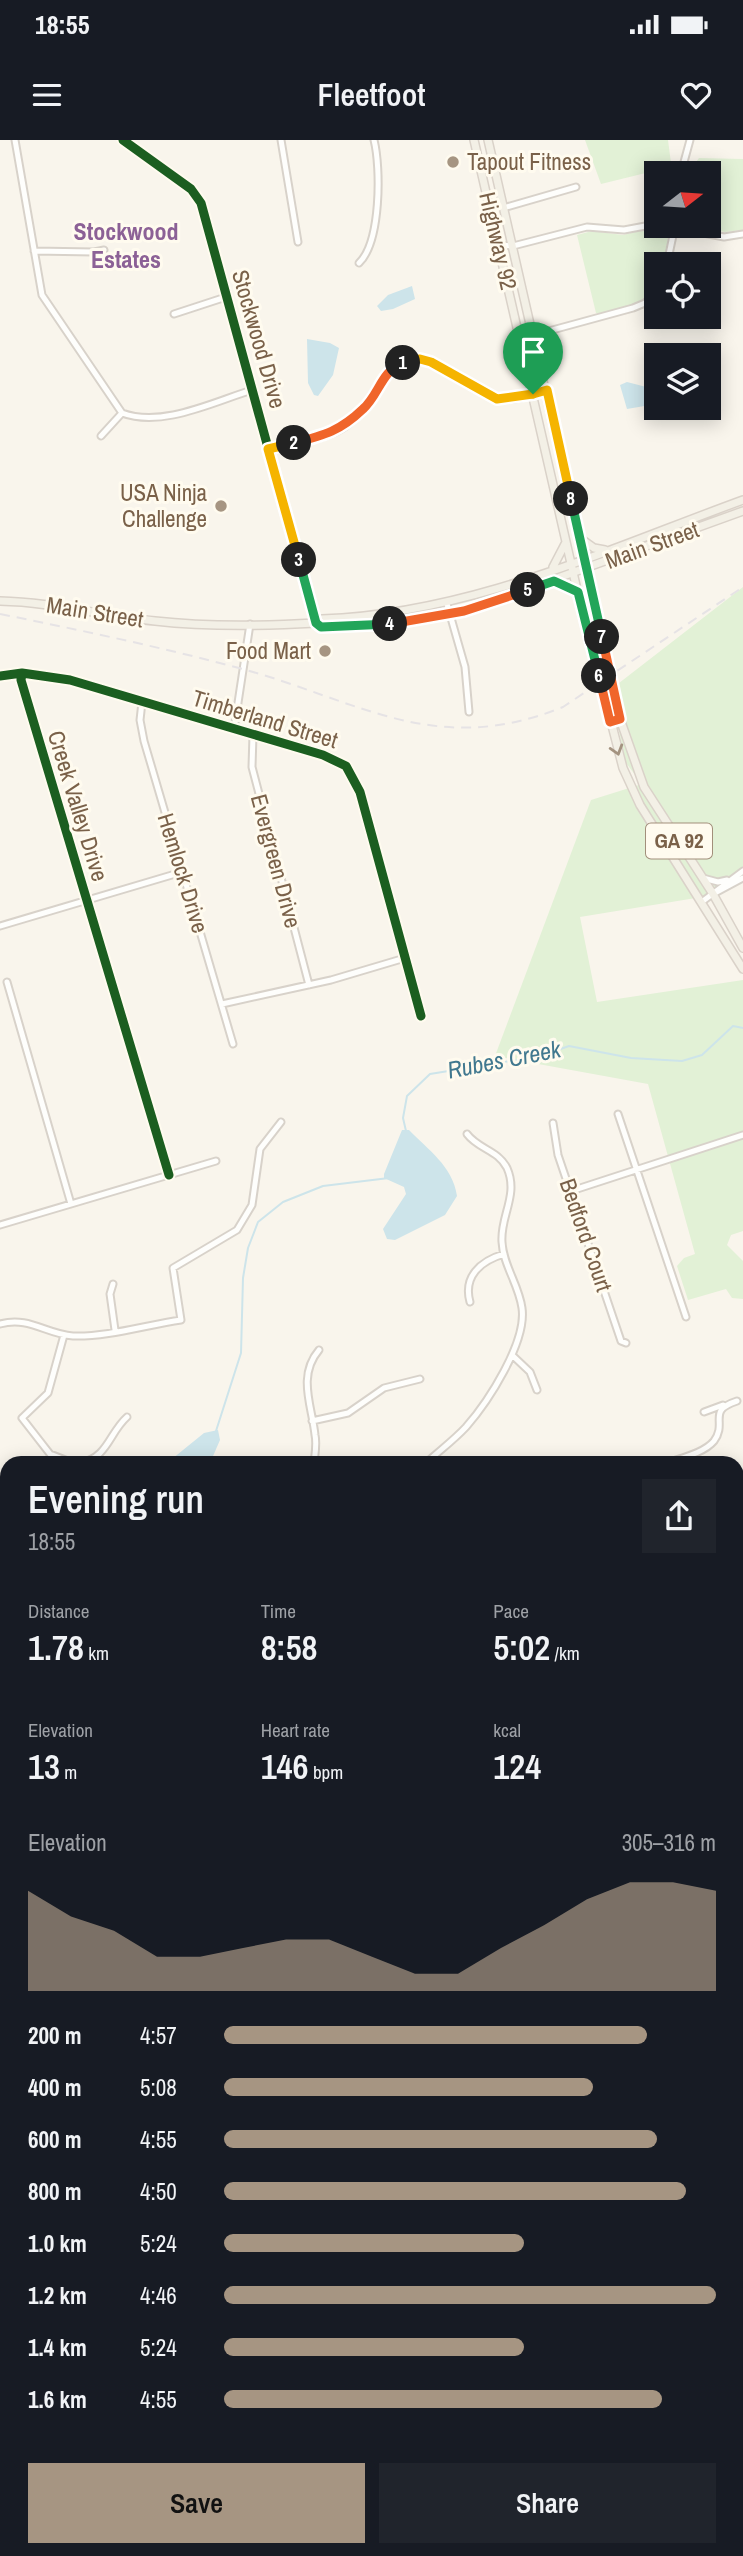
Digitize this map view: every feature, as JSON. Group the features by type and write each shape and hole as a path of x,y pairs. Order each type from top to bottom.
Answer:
{"main road":[{"name":"Highway 92","path":"474,140 571,563 622,768 640,805 703,901 743,969"},
{"name":"Highway 92","path":"488,140 620,719 644,787 713,894 743,948"},
{"name":"Main Street","path":"0,601 50,604 155,621 316,623 322,619 388,614 447,604 571,563 743,500"},
{"name":"Main Street","path":"316,623 321,627 377,626 450,614 600,565 743,511"},
{"path":"580,538 594,548 605,550"},
{"path":"550,570 562,554 566,540"},
{"path":"591,591 600,565"},
{"path":"554,581 578,592"},
{"path":"610,722 620,719"}],"street":[{"path":"16,140 42,295 122,413 145,419 153,418 252,390"},
{"name":"Stockwood Drive","path":"123,140 191,189 201,203 316,623"},
{"path":"281,140 298,242"},
{"path":"359,263 367,253 378,194 379,172 374,140"},
{"path":"684,161 690,140"},
{"path":"503,208 576,187"},
{"path":"499,245 513,246 587,227 624,230 644,226"},
{"path":"721,236 743,234"},
{"path":"34,251 104,250"},
{"path":"174,314 226,296"},
{"path":"534,335 633,309 644,304"},
{"path":"268,449 345,427 363,409 391,369 409,360 431,362 497,399 547,390"},
{"path":"101,436 122,413"},
{"path":"447,604 465,667 469,712"},
{"path":"234,729 250,624"},
{"name":"Timberland Street","path":"0,676 22,673 70,680 339,761 351,772 360,792 421,1016"},
{"name":"Creek Valley Drive","path":"22,673 21,680 169,1175"},
{"name":"Hemlock Drive","path":"142,702 140,720 144,741 233,1044"},
{"name":"Evergreen Drive","path":"253,736 252,767 309,985"},
{"path":"703,901 743,871"},
{"path":"0,926 182,872"},
{"path":"703,878 718,882 730,879"},
{"path":"713,894 743,878"},
{"path":"222,1004 309,985 405,958"},
{"path":"6,982 71,1204"},
{"path":"618,1114 686,1317"},
{"path":"0,1324 25,1321 64,1335 82,1336 181,1320 173,1268 237,1230 252,1205 257,1156 281,1122"},
{"name":"Bedford Court","path":"553,1124 558,1154 621,1341 626,1343"},
{"path":"434,1456 466,1427 512,1355 521,1334 523,1311 504,1254 502,1230 512,1197 510,1176 495,1153 467,1134"},
{"path":"571,1191 743,1135"},
{"path":"0,1225 216,1161"},
{"path":"470,1302 467,1287 471,1278 487,1260 504,1254"},
{"path":"113,1284 110,1294 115,1330"},
{"path":"55,1456 50,1454 22,1418 48,1393 64,1335"},
{"path":"315,1456 316,1443 307,1402 307,1379 313,1356 319,1350"},
{"path":"512,1355 530,1372 537,1390"},
{"path":"312,1422 348,1413 384,1388 420,1379"},
{"path":"704,1412 737,1401"},
{"path":"683,1456 712,1443 723,1405"},
{"path":"97,1456 105,1450 116,1429 127,1417"}],"green space":[{"path":"585,140 668,140 671,161 644,161 644,173 601,184"},
{"path":"699,158 743,159 743,230 721,231 721,161 697,161"},
{"path":"644,230 644,238 668,238 666,252 644,252 644,299 629,306 596,313 577,235 592,231 623,235"},
{"path":"743,587 743,874 714,895 580,917 597,1002 743,980 743,1231 731,1235 727,1245 743,1261 743,1299 732,1298 726,1289 688,1300 677,1266 684,1258 695,1254 648,1084 495,1056 591,800 642,784 626,763 610,690"}],"water":[{"path":"412,286 415,299 393,309 381,311 377,306 388,295"},
{"path":"307,339 330,343 339,348 333,375 318,396 314,395 308,383"},
{"path":"627,382 644,386 644,406 627,409 620,385"},
{"path":"402,1130 409,1130 445,1167 455,1185 457,1196 445,1215 395,1240 387,1239 383,1229 406,1194 404,1187 384,1178 384,1174"},
{"path":"218,1430 220,1440 213,1456 176,1456 204,1433"}],"waterway":[{"name":"Rubes Creek","path":"406,1131 403,1118 407,1096 430,1074 541,1056 569,1046 631,1058 682,1061 702,1055 733,1026 743,1028"},
{"name":"Rubes Creek","path":"216,1431 241,1353 243,1278 248,1248 258,1222 283,1202 323,1186 389,1178"}],"railway":[{"path":"0,614 239,668 398,719 436,726 475,727 517,722 563,707 743,587"}],"cycle path":[{"path":"123,140 191,189 201,203 316,623"},
{"path":"22,673 21,680 169,1175"},
{"path":"0,676 22,673 70,680 323,755 346,766 360,792 421,1016"}],"place":[{"name":"Tapout Fitness","path":"453,162"},
{"name":"USA Ninja Challenge","path":"221,506"},
{"name":"Food Mart","path":"325,651"}],"district":[{"name":"Stockwood Estates","path":"126,246"}],"route":[{"path":"409,360 431,362 497,399 533,394 547,390 620,719 610,722 578,592 562,583 554,581 481,606 416,621 377,626 321,627 316,623 268,449 325,435 345,427 363,409 391,369 409,360"}]}
